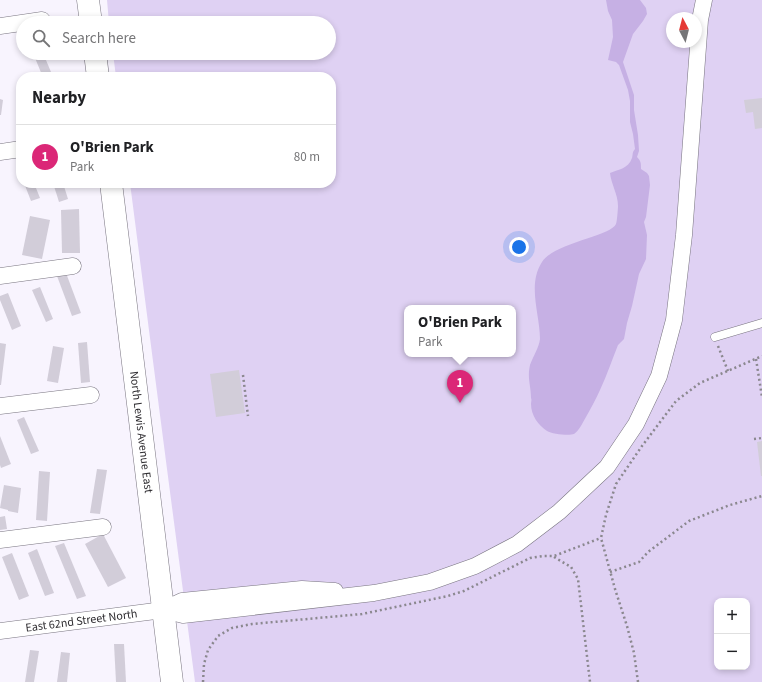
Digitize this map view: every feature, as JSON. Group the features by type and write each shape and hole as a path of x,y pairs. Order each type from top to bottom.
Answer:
{"main road":[{"path":"88,0 90,16"},
{"path":"96,60 97,72"},
{"name":"North Lewis Avenue East","path":"112,188 172,682"}],"street":[{"name":"East 62nd Street North","path":"0,631 163,610 182,601 302,589 374,593 430,582 475,566 517,544 560,512 607,467 636,424 659,376 674,320 684,235 700,20 704,0"},
{"path":"0,26 16,24"},
{"path":"0,152 16,150"},
{"path":"0,276 73,266"},
{"path":"0,406 91,395"},
{"path":"0,540 103,527"}],"lane":[{"path":"716,337 762,323"}],"path":[{"path":"716,337 728,372"},
{"path":"638,682 634,653 627,626 614,589 601,538 606,515 616,484 676,401 700,383 762,356"},
{"path":"756,359 762,396"},
{"path":"244,375 248,416"},
{"path":"754,439 762,438"},
{"path":"610,572 639,562 648,552 689,521 730,505 762,496"},
{"path":"590,682 578,579 571,567 554,556 601,538"}],"shaded area":[{"path":"107,0 762,0 762,682 195,682 131,188 336,188 336,72 115,72 114,60 336,60 336,16 108,16"},
{"path":"606,0 640,0 646,8 647,14 633,34 623,62 634,95 634,110 639,151 637,157 640,162 641,169 649,176 650,185 644,222 647,235 646,259 639,274 624,339 618,345 597,397 576,433 572,435 560,434 549,432 544,429 538,423 531,408 529,370 540,339 535,300 535,280 542,262 548,255 569,245 604,232 616,224 618,202 610,173 623,168 628,164 635,149 630,122 630,101 628,90 619,65 616,62 608,60 613,37 612,20 608,11"}],"building":[{"path":"36,60 46,60 51,72 41,72"},
{"path":"762,98 762,128 755,129 753,112 746,113 744,100"},
{"path":"0,99 3,100 1,115 0,115"},
{"path":"26,188 36,188 40,198 31,201"},
{"path":"55,188 65,188 68,199 59,202"},
{"path":"79,209 80,253 62,253 61,210"},
{"path":"30,216 50,220 42,259 22,255"},
{"path":"66,273 81,313 72,316 57,276"},
{"path":"40,287 53,319 46,322 32,290"},
{"path":"8,293 21,326 12,330 0,300 0,296"},
{"path":"87,342 90,382 81,383 78,343"},
{"path":"0,343 6,344 1,385 0,385"},
{"path":"53,346 64,348 58,383 47,381"},
{"path":"239,370 245,413 216,417 210,374"},
{"path":"24,417 39,451 31,454 17,420"},
{"path":"0,436 11,464 1,468 0,465"},
{"path":"762,441 762,476 761,476 757,442"},
{"path":"97,469 107,470 100,514 90,513"},
{"path":"39,471 50,472 47,521 36,520"},
{"path":"4,485 21,488 18,513 0,508"},
{"path":"5,516 7,529 0,530 0,517"},
{"path":"103,534 126,578 108,587 85,544"},
{"path":"64,543 86,596 77,599 55,546"},
{"path":"37,549 54,593 45,596 28,553"},
{"path":"12,553 29,596 19,600 2,557"},
{"path":"114,644 124,644 126,682 116,682"},
{"path":"30,650 39,651 34,682 25,682"},
{"path":"61,652 70,653 67,682 57,682"}],"place":[{"name":"O'Brien Park","path":"460,403"}]}
